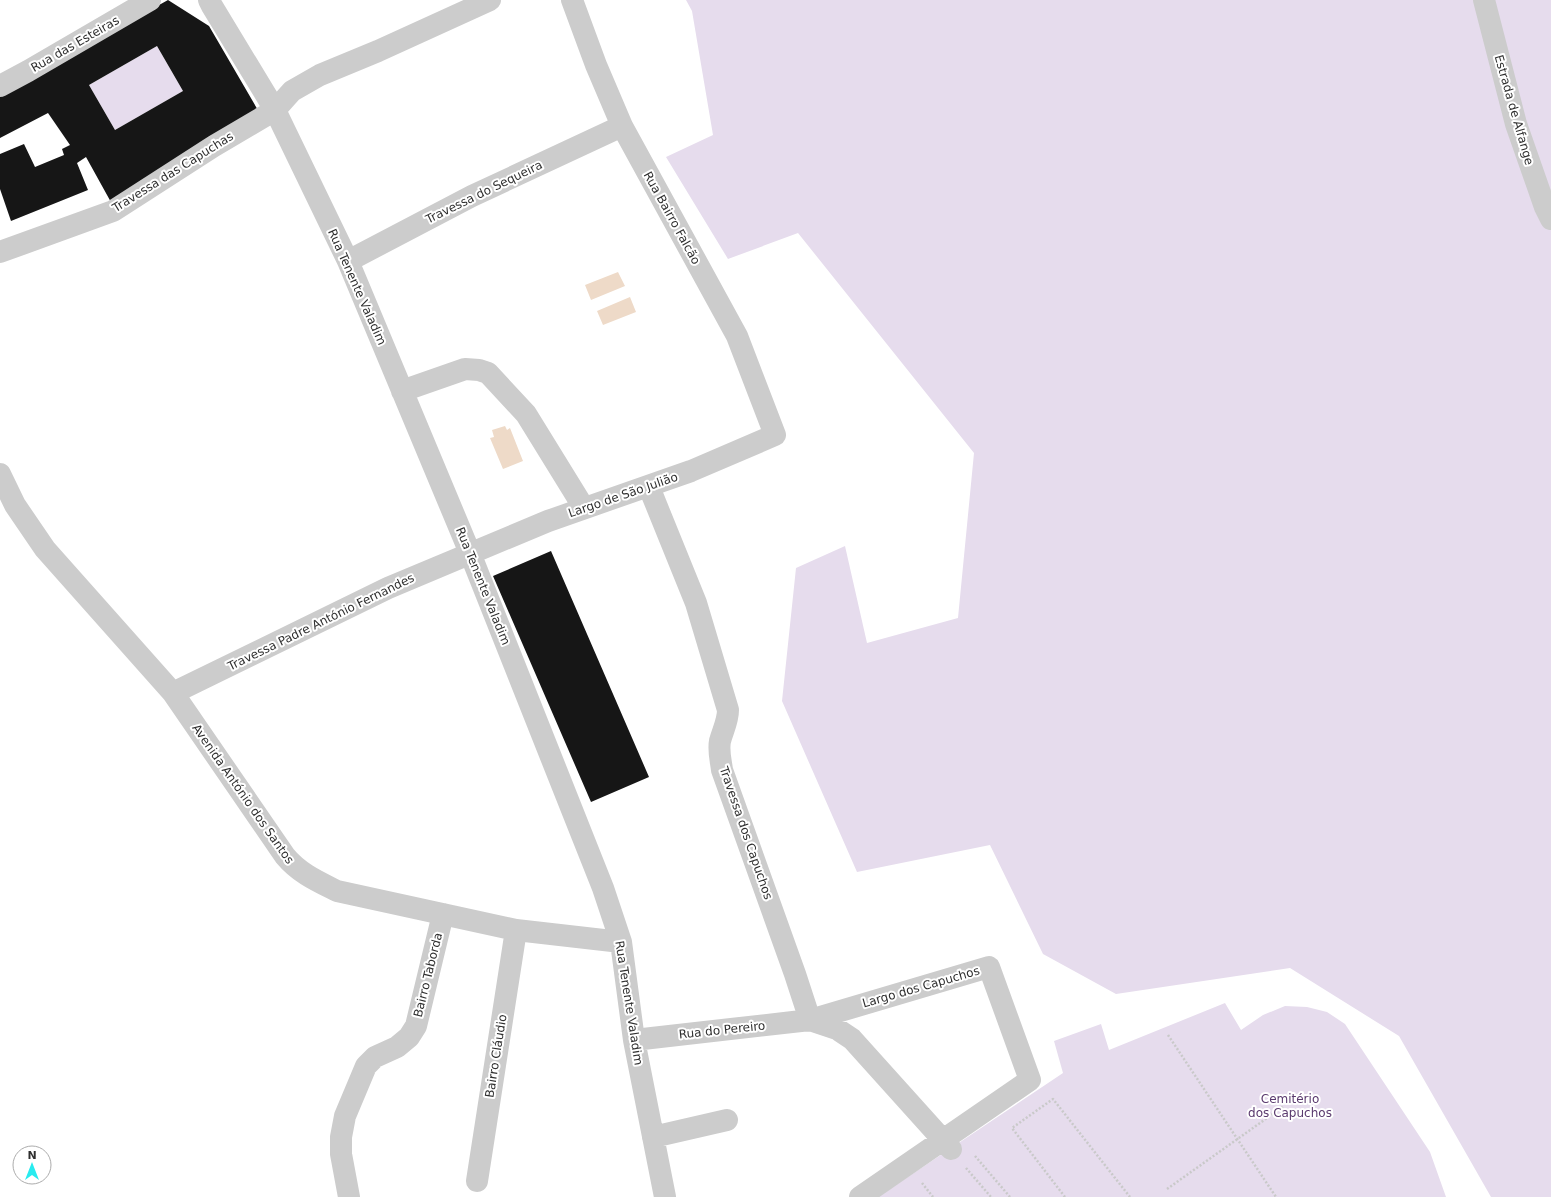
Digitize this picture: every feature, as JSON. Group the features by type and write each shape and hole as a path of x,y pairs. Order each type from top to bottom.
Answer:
{"street":[{"name":"Rua das Esteiras","path":"0,86 150,0"},
{"name":"Travessa das Capuchas","path":"0,252 113,211 214,146 275,110 292,91 320,75 378,51 490,0"},
{"name":"Rua Bairro Falcão","path":"572,0 596,65 622,126 737,336 775,435"},
{"name":"Estrada de Alfange","path":"1484,0 1516,124 1545,206 1551,218"},
{"name":"Rua Tenente Valadim","path":"204,2 275,110 348,261 470,553 603,888 621,942 634,1040 665,1194"},
{"name":"Travessa do Sequeira","path":"348,261 472,196 622,126"},
{"path":"402,391 465,369 488,372 526,414 584,508"},
{"name":"Largo de São Julião","path":"470,553 548,521 649,487 691,471 775,435"},
{"name":"Avenida António dos Santos","path":"0,474 14,505 45,549 173,693 294,867 311,878 337,890 516,930 621,942"},
{"name":"Travessa dos Capuchos","path":"649,487 696,603 728,710 727,723 720,741 719,755 722,770 810,1020"},
{"name":"Travessa Padre António Fernandes","path":"173,693 388,588 470,553"},
{"name":"Bairro Taborda","path":"349,1197 341,1154 341,1138 345,1116 366,1066 375,1057 397,1047 408,1037 416,1026 443,914"},
{"name":"Bairro Cláudio","path":"477,1181 516,930"},
{"name":"Largo dos Capuchos","path":"810,1020 989,967 1030,1080 955,1146 860,1197"},
{"path":"810,1020 837,1029 852,1039 955,1146"},
{"name":"Rua do Pereiro","path":"634,1040 810,1020"},
{"path":"653,1137 726,1120"}],"path":[{"path":"1168,1035 1276,1197"},
{"path":"1065,1197 1012,1128 1053,1099 1130,1197"},
{"path":"1167,1189 1284,1106"},
{"path":"955,1146 991,1197"},
{"path":"955,1146 1010,1197"}],"green space":[{"path":"686,0 1551,0 1551,1197 1491,1197 1399,1036 1290,968 1116,994 1043,954 990,845 857,872 782,701 796,568 845,546 867,643 958,618 974,453 798,233 728,259 666,157 713,135 692,11"},
{"path":"157,46 183,91 115,130 89,85"},
{"name":"Cemitério dos Capuchos","path":"1225,1003 1241,1030 1263,1015 1285,1006 1307,1007 1327,1012 1345,1024 1430,1152 1446,1197 878,1197 1063,1073 1054,1041 1101,1024 1109,1050"}],"shaded area":[{"path":"618,272 625,286 591,300 585,285"},
{"path":"630,297 636,312 603,325 597,311"},
{"path":"505,426 507,430 510,428 523,461 503,469 490,438 494,437 492,430"}],"building":[{"path":"168,0 209,26 259,112 112,204 86,157 77,163 88,190 11,221 0,189 0,154 24,144 35,167 64,155 62,149 70,145 48,113 0,138 0,94","holes":["157,46 183,91 115,130 89,85"]},
{"path":"551,551 649,777 591,802 493,576"}]}
